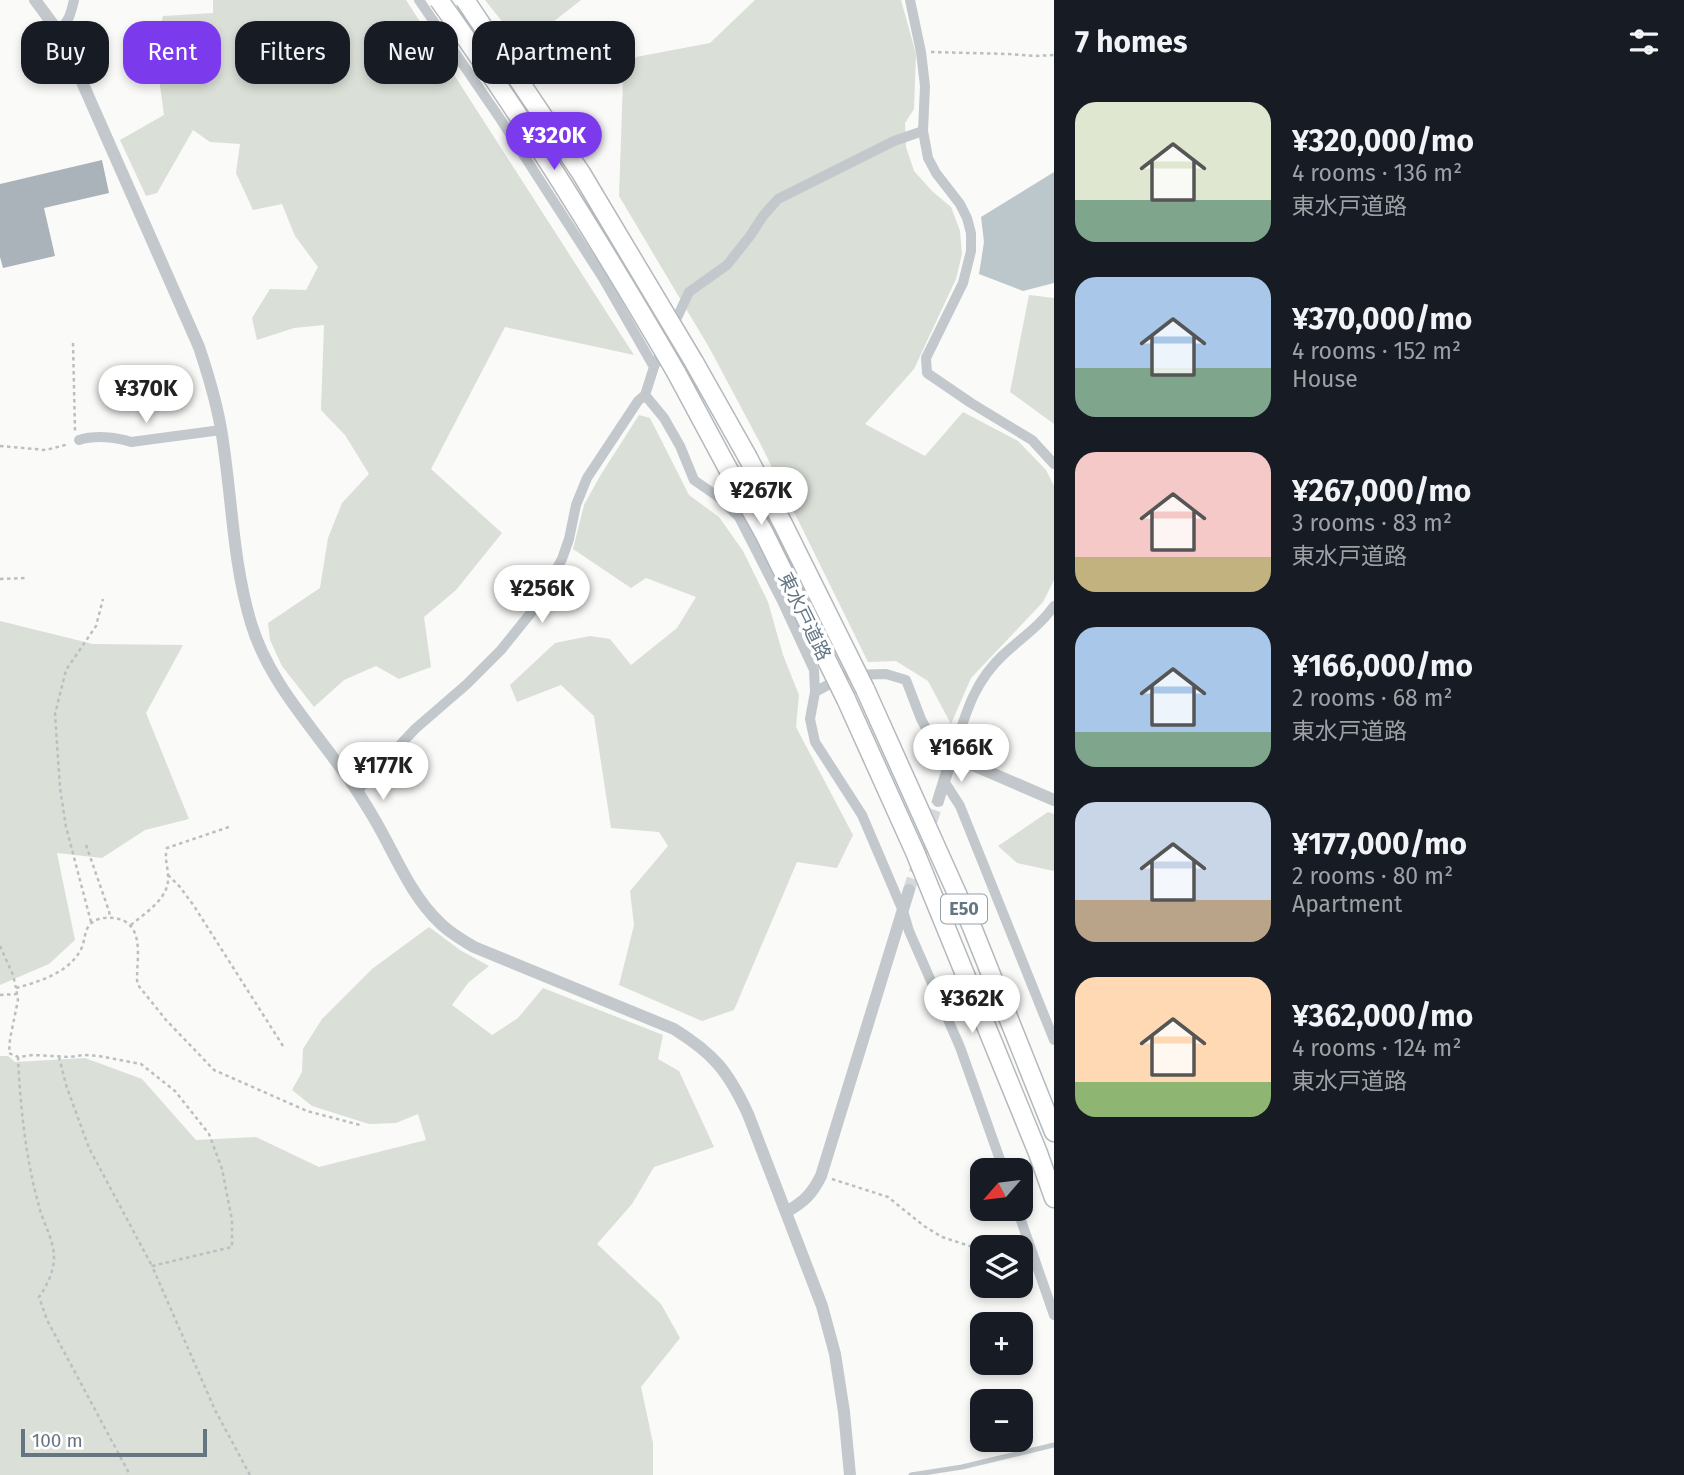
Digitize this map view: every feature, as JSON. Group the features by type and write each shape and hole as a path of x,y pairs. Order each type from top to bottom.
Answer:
{"highway":[{"name":"東水戸道路","path":"439,0 563,184 621,278 764,533 846,699 915,852 1054,1198"},
{"name":"東水戸道路","path":"465,0 581,173 694,362 783,524 865,689 972,927 1054,1132"}],"street":[{"path":"35,0 51,21"},
{"path":"68,21 74,0"},
{"path":"419,0 502,120 589,255 654,367"},
{"path":"910,0 925,86 923,131 928,158 960,204 971,233 971,251 963,284 926,358 927,373 1032,440 1054,464"},
{"path":"83,84 199,347 210,381 221,430 242,584 251,623 274,677 357,791 380,827 412,889 433,916 454,935 504,960 674,1029 696,1043 726,1072 748,1114 822,1306 835,1354 850,1475"},
{"path":"357,791 415,729 501,650 534,609 562,559 576,505 587,478 638,401 645,395 654,367 690,292 727,265 778,199 894,141 923,131"},
{"path":"645,395 664,418 680,446 694,480 717,496 739,517 782,601 814,670 815,692 810,719 815,742 862,815 903,911 909,932 960,1047 999,1158"},
{"path":"79,440 119,438 131,442 221,430"},
{"path":"938,801 969,704 981,680 1054,606"},
{"path":"815,692 846,675 886,674 906,680 921,719 936,747 1054,800"},
{"path":"944,781 960,806 1054,1040"},
{"path":"786,1212 813,1192 821,1176 909,890"},
{"path":"1022,1222 1054,1315"}],"lane":[{"path":"911,1475 961,1467 1054,1445"}],"path":[{"path":"921,52 1054,55"},
{"path":"0,446 46,450 79,440 74,426 73,343"},
{"path":"0,579 26,578"},
{"path":"91,922 66,827 60,788 55,714 66,670 96,626 103,599"},
{"path":"131,925 158,901 168,887 165,857 167,848 229,827"},
{"path":"86,845 110,918"},
{"path":"168,875 194,906 283,1046"},
{"path":"16,988 47,978 72,962 80,952 91,922 110,918 124,920 131,925 137,943 138,985 166,1020 214,1070 307,1111 360,1125"},
{"path":"0,946 13,975 18,1000 9,1053 18,1057 92,1055 141,1065 175,1091 209,1134 222,1169 232,1220 232,1247 152,1266"},
{"path":"0,995 17,994"},
{"path":"18,1057 19,1088 38,1206 54,1248 54,1265 39,1297 41,1305 130,1475"},
{"path":"60,1057 66,1085 89,1148 152,1266 215,1410 250,1475"},
{"path":"821,1176 888,1196 924,1226 942,1237 970,1246"}],"shaded area":[{"path":"213,0 406,0 419,21 364,21 364,84 458,84 458,81 634,355 505,327 431,469 502,533 456,590 424,617 431,667 399,679 376,666 344,680 314,707 282,666 270,640 268,623 320,588 328,538 342,503 369,474 345,435 321,410 324,325 294,328 257,340 252,318 270,289 306,290 318,267 295,236 282,204 253,210 236,173 240,144 210,142 193,130 157,193 146,196 120,140 164,115 160,84 221,84 221,21 162,21 163,16 213,13"},
{"path":"485,0 581,0 554,21 502,21"},
{"path":"755,0 901,0 916,54 914,109 905,123 906,147 914,171 951,207 960,231 962,254 956,279 914,369 865,424 925,456 963,412 1018,441 1046,470 1054,486 1054,580 1043,602 971,678 951,724 928,681 896,661 868,662 760,443 710,349 619,196 623,84 635,84 636,57 710,43"},
{"path":"1054,172 1054,283 1023,291 979,274 984,242 981,217"},
{"path":"1029,295 1054,298 1054,424 1010,392"},
{"path":"639,415 650,418 689,495 719,517 743,551 768,602 783,655 799,695 796,727 853,835 837,868 797,862 734,1010 702,1021 619,985 634,925 630,891 668,846 659,832 611,828 594,716 561,685 517,702 510,685 555,643 590,636 610,639 631,665 677,628 696,597 646,578 631,588 573,549 584,505"},
{"path":"0,621 93,644 183,645 146,713 189,819 145,830 102,858 57,853 75,940 49,964 0,985"},
{"path":"1048,812 1054,814 1054,871 1017,863 998,846"},
{"path":"429,927 460,950 489,966 468,983 452,1005 492,1035 518,1018 543,988 663,1035 658,1059 679,1071 714,1147 654,1167 632,1204 597,1244 661,1304 680,1338 641,1387 653,1443 653,1475 0,1475 0,1056 8,1056 15,1062 85,1058 142,1079 196,1140 256,1137 319,1167 426,1140 418,1114 396,1123 369,1124 312,1106 292,1090 302,1072 303,1049 322,1019 372,969"}],"building":[{"path":"102,160 109,193 44,208 55,256 3,268 0,257 0,184"}],"tunnel":[{"path":"909,890 938,801"}]}
